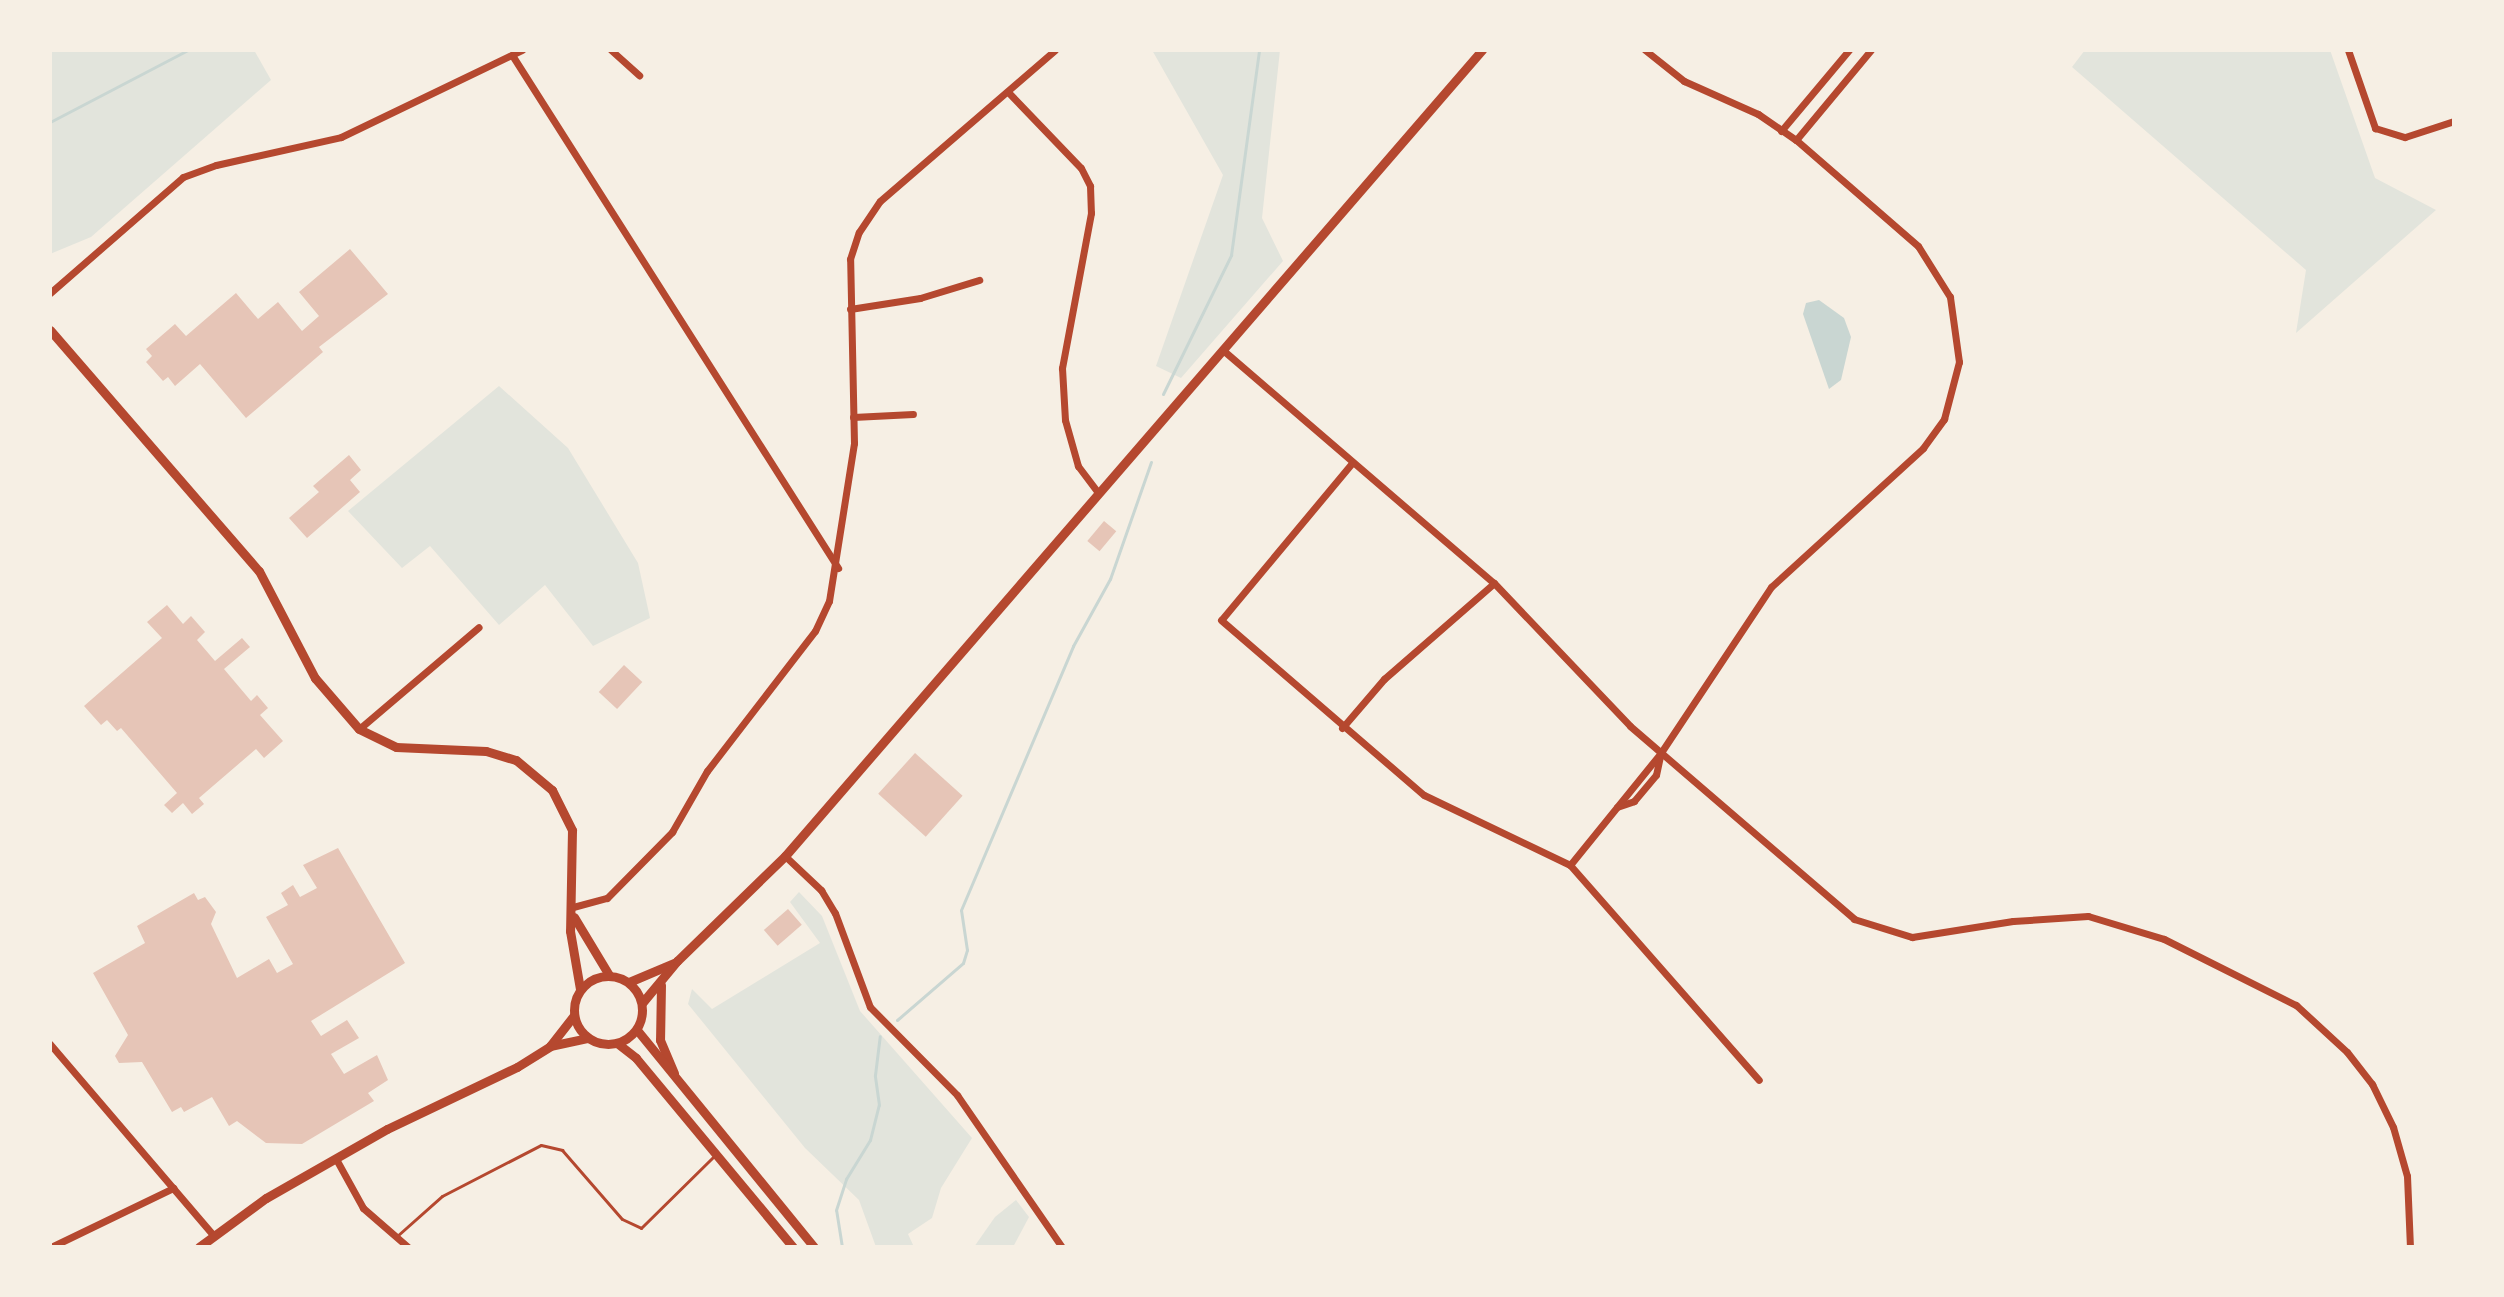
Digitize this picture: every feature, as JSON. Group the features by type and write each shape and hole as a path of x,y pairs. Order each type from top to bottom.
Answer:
{"street":[{"path":"50,293 183,177 216,165 341,137 522,50"},
{"path":"611,50 639,75"},
{"path":"574,912 607,898 672,832 707,771 815,631 838,568 853,417 850,259 859,232 880,201 1055,50"},
{"path":"617,1043 637,1030 642,1003 661,985 677,961 785,856 1482,50"},
{"path":"1570,865 1660,754 1771,587 1923,448 1944,419 1954,391 1956,328 1950,297 1936,268 1918,246 1796,140 1758,114 1684,81 1645,50"},
{"path":"1781,131 1849,50"},
{"path":"1796,140 1871,50"},
{"path":"2348,50 2368,119 2388,134 2405,137 2454,121"},
{"path":"512,55 838,568"},
{"path":"1008,92 1077,164 1090,186 1091,213 1062,368 1065,420 1075,455 1098,493"},
{"path":"850,309 920,298 979,280"},
{"path":"50,330 259,571 315,678 359,729 396,747 486,751 516,760 536,773 552,790 572,830 574,912 570,931 580,989 574,1015 550,1046"},
{"path":"1224,351 1494,583 1660,754 1823,897 1881,931 1939,936 2013,921 2088,916 2164,939 2296,1005 2347,1052 2372,1084 2393,1127 2407,1176 2410,1247"},
{"path":"853,417 913,414"},
{"path":"1352,463 1221,620 1342,728 1440,807 1534,844 1570,865 1759,1080"},
{"path":"1342,728 1384,679 1494,583"},
{"path":"359,729 479,627"},
{"path":"1617,807 1634,801 1656,775 1660,754"},
{"path":"785,856 821,890 835,913 870,1007 957,1095 1062,1247"},
{"path":"574,912 609,975 629,982 642,1003"},
{"path":"629,982 677,961"},
{"path":"580,989 609,975"},
{"path":"661,985 660,1040 679,1083"},
{"path":"574,1015 588,1038"},
{"path":"637,1030 814,1247"},
{"path":"199,1247 213,1235 336,1159 550,1046 588,1038 617,1043 636,1058 793,1247"},
{"path":"50,1044 213,1235"},
{"path":"336,1159 363,1208 408,1247"},
{"path":"51,1247 173,1188"}],"lane":[{"path":"396,1236 442,1196 541,1145 562,1150 622,1219 641,1228 715,1155"}],"shaded area":[{"path":"50,50 254,50 271,80 91,237 50,254"},
{"path":"1152,50 1280,50 1262,218 1283,261 1181,378 1156,366 1223,175"},
{"path":"2085,50 2330,50 2375,178 2436,210 2296,333 2306,270 2072,67"},
{"path":"1819,300 1844,318 1851,337 1841,380 1829,389 1803,314 1806,303"},
{"path":"499,386 568,448 638,563 650,618 593,646 545,585 499,625 430,546 402,568 348,511"},
{"path":"799,892 822,916 860,1011 972,1138 941,1188 932,1218 908,1234 914,1247 876,1247 859,1200 805,1148 688,1004 692,989 712,1009 820,943 790,902"},
{"path":"1016,1200 1029,1217 1013,1247 974,1247 995,1217"}],"building":[{"path":"350,249 388,294 319,347 323,352 246,418 200,364 175,386 168,377 163,381 146,362 152,356 146,349 175,324 186,336 236,293 258,319 278,302 302,331 319,316 299,292"},
{"path":"349,455 361,470 350,480 360,492 307,538 289,518 319,492 313,486"},
{"path":"1104,521 1116,531 1100,551 1087,541"},
{"path":"167,605 183,624 191,616 205,632 197,640 215,661 242,638 250,647 224,669 251,701 257,695 268,708 260,715 283,741 264,758 256,749 199,798 204,804 192,814 183,803 172,813 164,805 177,793 121,728 117,731 107,720 101,725 84,706 162,638 147,622"},
{"path":"624,665 642,682 617,709 599,692"},
{"path":"915,753 963,796 926,837 878,794"},
{"path":"338,848 405,963 311,1021 321,1036 347,1020 359,1038 331,1054 344,1074 377,1055 388,1080 368,1093 374,1101 302,1144 266,1143 237,1121 229,1126 212,1097 184,1112 181,1107 172,1112 142,1062 119,1063 115,1056 128,1035 93,973 145,943 137,926 194,893 198,900 205,897 216,912 211,924 237,978 269,959 277,973 293,964 266,917 288,905 281,893 293,885 300,897 317,888 303,865"},
{"path":"788,909 802,925 778,946 764,930"}],"waterway":[{"path":"50,122 188,50"},
{"path":"1163,394 1231,255 1259,50"},
{"path":"897,1020 963,963 967,950 961,910 1073,646 1110,579 1151,462"},
{"path":"842,1247 836,1210 846,1179 870,1140 879,1105 875,1075 880,1036"}]}
